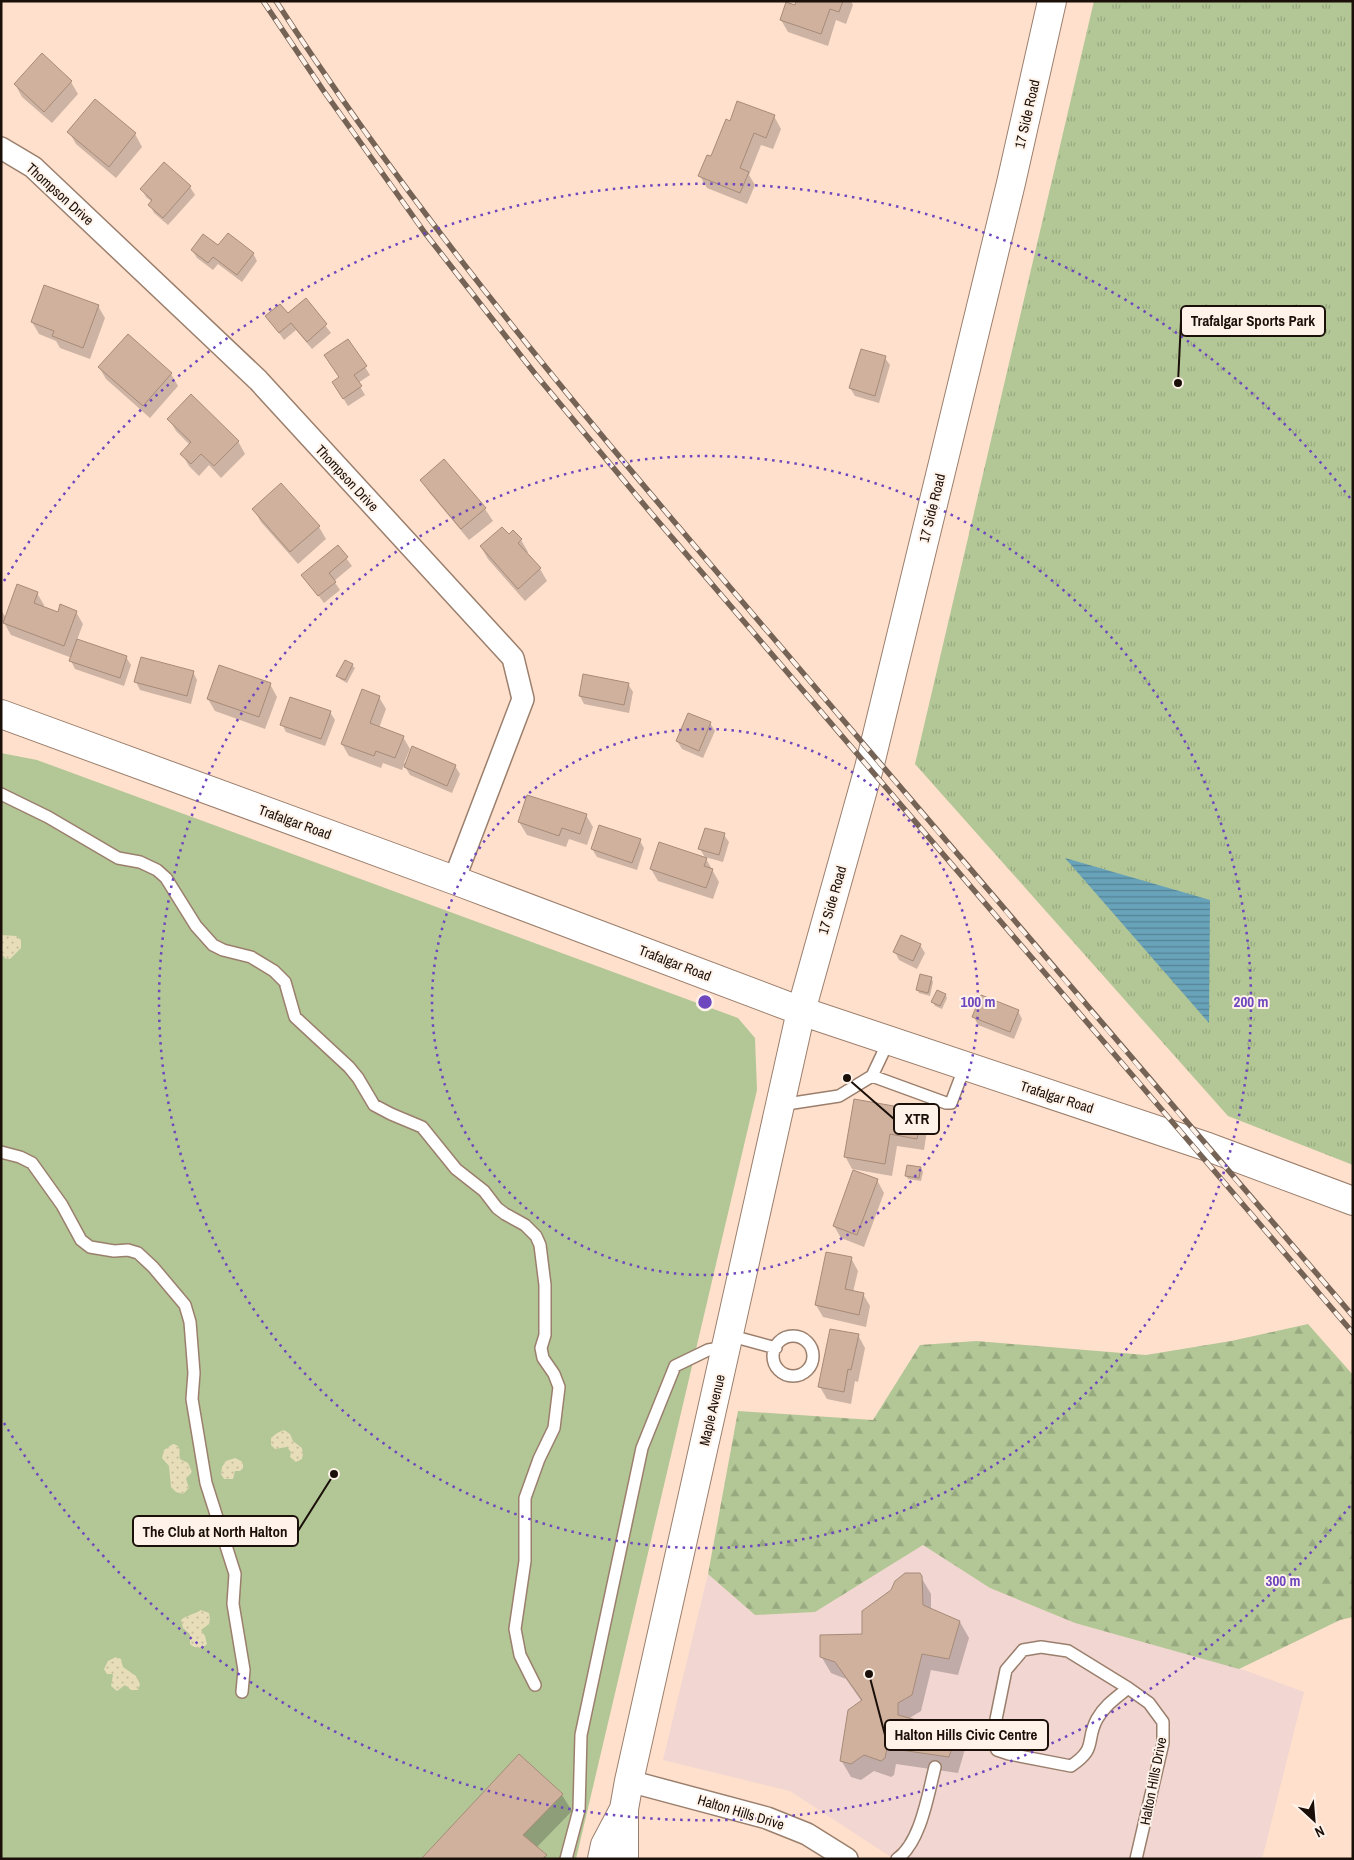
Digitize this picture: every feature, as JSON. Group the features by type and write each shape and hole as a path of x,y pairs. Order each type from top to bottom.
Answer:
{"main road":[{"name":"17 Side Road","path":"801,1011 869,768 1011,183 1052,1"},
{"name":"Trafalgar Road","path":"1,714 454,880 801,1011 1208,1147 1353,1201"},
{"name":"Maple Avenue","path":"624,1859 624,1809 629,1780 801,1011"},
{"name":"Maple Avenue","path":"602,1859 605,1845 624,1809"}],"street":[{"name":"Thompson Drive","path":"1,148 33,167 258,380 513,658 523,699 454,880"},
{"name":"Halton Hills Drive","path":"629,1780 767,1818 807,1834 847,1859"}],"lane":[{"path":"1,794 48,817 118,858 140,862 157,870 166,878 196,926 212,945 223,950 251,957 274,971 284,982 295,1017 349,1067 374,1104 390,1114 422,1126 456,1169 484,1191 497,1208 525,1226 536,1236 541,1251 545,1285 545,1335 541,1348 543,1358 554,1374 558,1387 554,1428 539,1460 525,1498 525,1561 515,1629 520,1655 535,1685"},
{"path":"780,1105 839,1096 872,1076 889,1040"},
{"path":"872,1076 946,1103 951,1103 965,1066"},
{"path":"1,1152 20,1156 32,1163 62,1205 81,1240 90,1248 114,1251 128,1250 138,1253 153,1267 185,1305 190,1322 194,1373 192,1399 206,1483 235,1574 233,1604 244,1670 242,1692"},
{"path":"566,1859 579,1810 581,1735 642,1448 675,1366 727,1341 776,1348"},
{"name":"Halton Hills Drive","path":"1128,1688 1106,1705 1096,1721 1090,1748 1081,1759 1071,1766 1008,1754 997,1750 992,1739 1006,1670 1023,1650 1041,1647 1068,1651 1128,1688 1149,1703 1163,1722 1163,1743 1136,1859"},
{"path":"897,1859 910,1844 921,1820 935,1767"}],"shaded area":[{"path":"923,1545 990,1588 1075,1623 1241,1669 1304,1692 1262,1859 894,1859 790,1791 663,1760 708,1574 755,1615 815,1612"}],"green space":[{"path":"1094,1 1353,1 1353,1165 1228,1116 915,764"},
{"path":"1,753 37,760 738,1018 755,1038 757,1090 576,1859 1,1859"},
{"path":"1308,1324 1353,1375 1353,1617 1340,1620 1239,1669 1075,1623 990,1588 923,1545 815,1612 755,1615 708,1574 738,1411 873,1420 920,1345 976,1341 1146,1355 1231,1341"}],"sand":[{"path":"1,935 16,936 21,940 21,948 10,959 6,959 1,954"},
{"path":"284,1430 302,1448 302,1459 296,1462 290,1457 291,1452 287,1447 275,1449 271,1445 271,1438"},
{"path":"173,1444 178,1446 180,1459 188,1463 192,1472 186,1479 189,1488 183,1494 176,1492 171,1487 169,1466 162,1458 164,1450"},
{"path":"235,1458 243,1462 243,1468 240,1471 235,1471 233,1479 224,1479 221,1474 222,1467 226,1461"},
{"path":"201,1610 209,1613 210,1619 209,1624 201,1630 207,1644 198,1648 190,1644 190,1634 183,1628 181,1620"},
{"path":"116,1657 121,1659 123,1667 136,1676 140,1684 138,1690 131,1690 125,1685 117,1691 111,1686 113,1675 107,1674 104,1669 108,1661"}],"water":[{"path":"1065,858 1210,900 1209,1023"}],"building":[{"path":"796,1 843,1 839,12 830,9 821,34 780,20 786,2 795,5"},
{"path":"42,53 72,81 44,112 14,84"},
{"path":"95,99 136,133 109,167 67,132"},
{"path":"737,101 775,115 766,138 754,133 740,168 749,172 740,193 698,176 707,155 711,156 726,119 730,121"},
{"path":"164,162 191,186 163,218 148,205 152,200 140,189"},
{"path":"228,233 254,253 237,275 213,257 208,263 191,250 203,234 218,245"},
{"path":"44,285 99,305 83,348 52,336 54,331 31,322"},
{"path":"306,298 327,324 307,342 291,323 279,333 265,316 280,304 288,313"},
{"path":"128,334 172,373 143,406 98,367"},
{"path":"348,339 367,366 354,375 362,386 343,399 332,382 339,377 324,355"},
{"path":"861,349 886,356 875,396 849,388"},
{"path":"191,394 239,441 214,466 201,454 191,464 180,454 191,442 167,419"},
{"path":"444,459 486,508 461,529 420,480"},
{"path":"281,483 320,526 290,552 252,509"},
{"path":"502,527 509,534 513,530 522,539 518,543 541,568 518,589 480,546"},
{"path":"338,545 348,557 329,573 336,582 318,596 301,575"},
{"path":"17,584 38,592 34,603 58,612 60,604 77,611 64,646 3,623"},
{"path":"77,639 127,656 120,678 69,661"},
{"path":"141,657 194,671 187,696 134,682"},
{"path":"345,660 353,664 345,680 336,676"},
{"path":"219,665 271,683 259,717 207,699"},
{"path":"583,674 629,683 624,705 579,696"},
{"path":"362,689 380,696 370,723 404,736 395,758 376,751 374,756 341,744"},
{"path":"290,697 331,711 321,739 280,725"},
{"path":"688,713 711,722 699,751 676,741"},
{"path":"412,746 456,765 447,786 404,767"},
{"path":"527,795 587,814 580,834 562,828 559,836 518,822"},
{"path":"599,825 641,839 632,863 591,849"},
{"path":"705,828 725,833 719,855 698,849"},
{"path":"659,842 707,858 704,866 713,869 706,888 650,869"},
{"path":"901,935 921,944 913,961 893,952"},
{"path":"920,974 932,977 928,993 916,990"},
{"path":"937,990 946,994 940,1006 931,1002"},
{"path":"981,995 1019,1010 1010,1032 972,1017"},
{"path":"854,1099 922,1111 917,1139 890,1134 885,1164 844,1157"},
{"path":"907,1165 921,1167 919,1178 905,1176"},
{"path":"853,1170 878,1179 857,1235 833,1226"},
{"path":"826,1252 852,1257 845,1289 864,1293 859,1315 815,1305"},
{"path":"830,1329 859,1334 851,1370 848,1369 844,1392 818,1387"},
{"path":"905,1573 920,1573 922,1576 923,1605 960,1621 949,1659 922,1654 912,1695 898,1703 898,1715 957,1731 949,1757 887,1748 885,1758 881,1761 864,1755 851,1764 840,1761 848,1710 862,1700 835,1662 820,1657 820,1635 862,1634 862,1611 891,1590 895,1581"},
{"path":"519,1754 563,1794 523,1835 547,1855 542,1859 421,1859"}],"railway":[{"path":"263,1 323,90 425,233 536,375 651,513 1353,1333"},
{"path":"276,1 334,88 395,173 458,257 589,420 656,501 1353,1316"}],"place":[{"name":"Trafalgar Sports Park","path":"1178,383"},
{"name":"XTR","path":"847,1078"},
{"name":"The Club at North Halton","path":"334,1474"},
{"name":"Halton Hills Civic Centre","path":"869,1674"}]}
